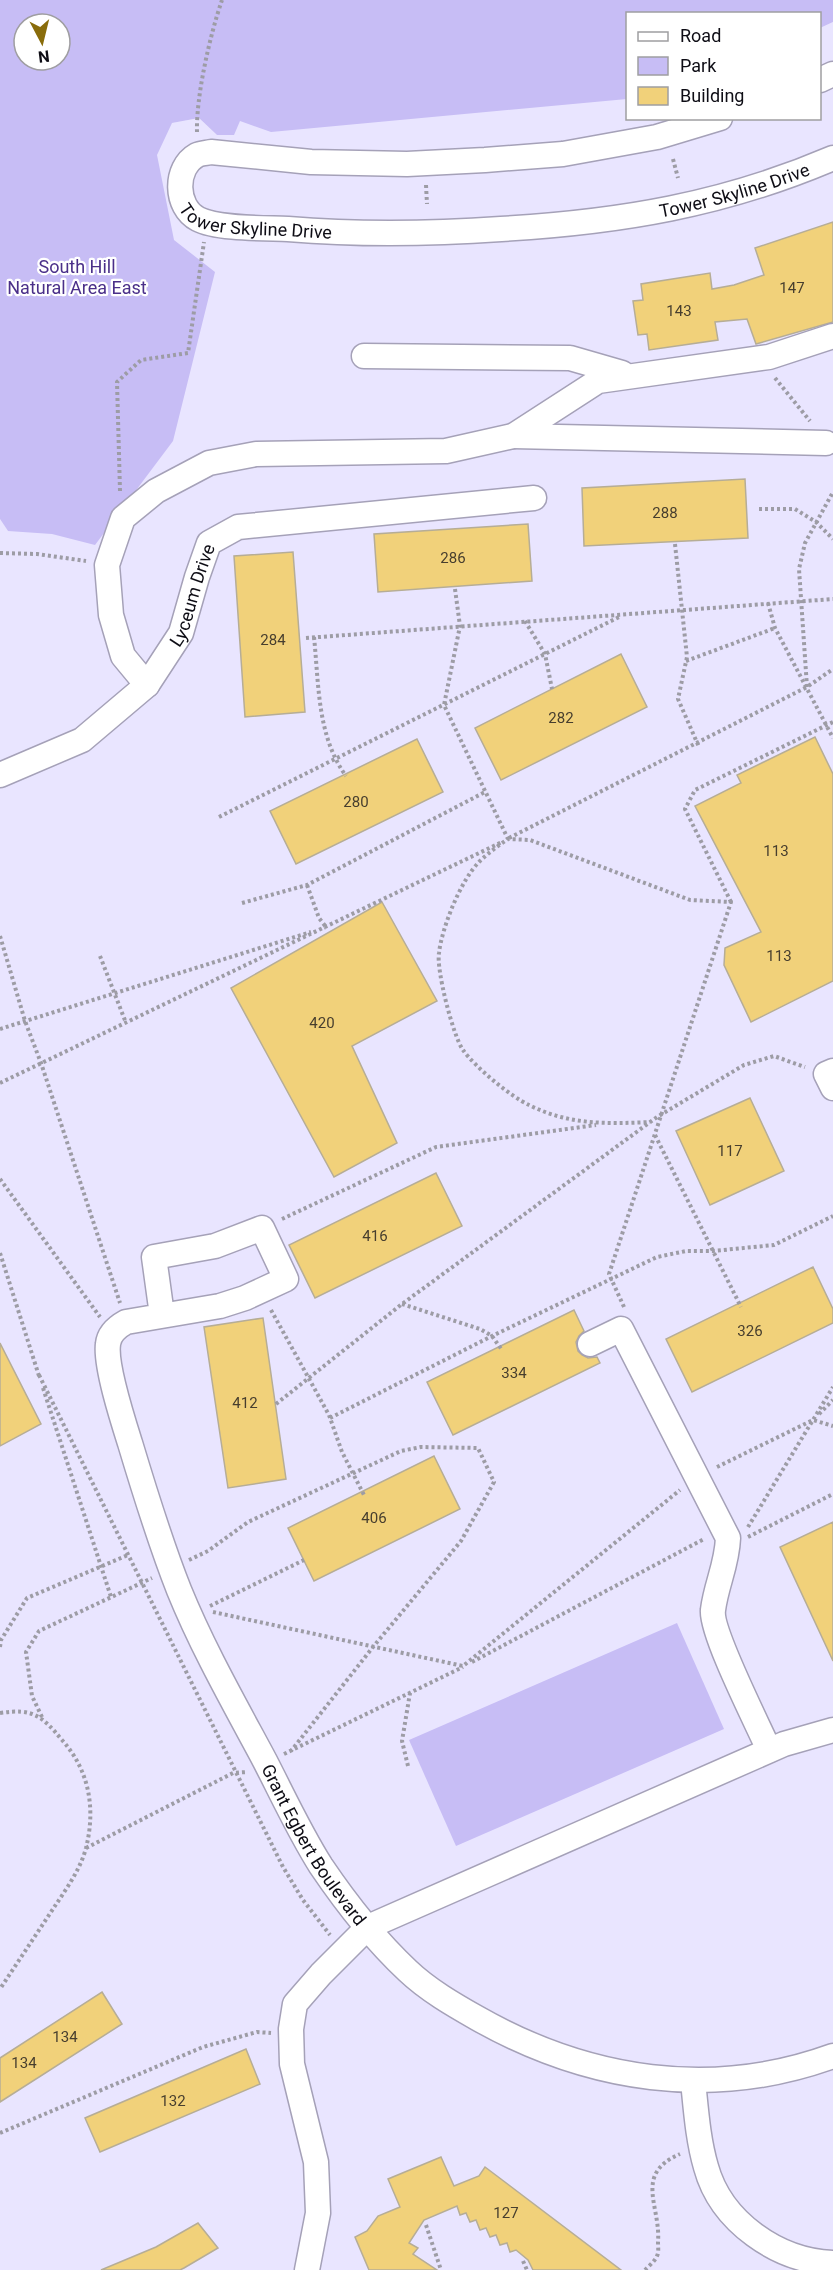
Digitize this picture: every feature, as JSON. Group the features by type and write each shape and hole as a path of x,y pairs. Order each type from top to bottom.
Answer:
{"street":[{"path":"198,154 211,152 310,162 396,164 485,160 563,154 657,137 713,120"},
{"name":"Tower Skyline Drive","path":"198,154 181,172 179,186 183,201 191,215 207,224 311,231 428,234 565,225 629,218 680,208 742,191 833,158"},
{"path":"513,436 598,381 759,359 833,336"},
{"path":"364,356 570,358 633,376"},
{"path":"147,685 123,656 111,615 107,565 123,518 156,491 209,463 256,454 446,451 513,436 826,443"},
{"name":"Lyceum Drive","path":"0,775 82,740 147,685 181,633 209,543 238,527 534,498"},
{"path":"120,1327 162,1315 220,1306 286,1279 262,1228 214,1246 154,1257 162,1315"},
{"name":"Grant Egbert Boulevard","path":"120,1327 108,1344 108,1359 144,1493 180,1592 221,1679 321,1866 368,1927 410,1973 452,2004 498,2030 546,2052 634,2076 693,2081 723,2080 767,2074 811,2064 833,2056"},
{"path":"590,1344 621,1329 730,1540 713,1612 723,1647 769,1750"},
{"path":"306,2270 318,2213 316,2162 292,2064 291,2035 295,2004 344,1951 368,1927 769,1750 833,1730"},
{"path":"693,2081 701,2146 710,2181 729,2210 744,2227 779,2251 803,2259 833,2263"}],"path":[{"path":"198,154 197,111 215,20 222,0"},
{"path":"673,159 678,178"},
{"path":"426,185 427,204"},
{"path":"120,496 121,465 117,382 141,360 188,353 207,224"},
{"path":"759,359 826,443"},
{"path":"807,687 799,569 805,543 833,492"},
{"path":"759,509 795,509 816,522 833,540"},
{"path":"675,544 686,661 678,699 699,747"},
{"path":"0,553 37,554 107,565"},
{"path":"455,589 460,626 444,705 508,839"},
{"path":"306,638 833,599"},
{"path":"768,603 775,628 833,738"},
{"path":"219,817 624,614"},
{"path":"525,621 545,654 552,689"},
{"path":"686,661 775,628"},
{"path":"314,637 324,734 334,760 346,776"},
{"path":"0,1083 508,839 807,687 833,669"},
{"path":"621,1329 624,1306 609,1274 731,902 685,809 695,790 833,722"},
{"path":"242,903 307,885 486,792"},
{"path":"603,1124 565,1119 527,1105 495,1082 462,1049 445,999 438,954 453,903 478,863 508,839 530,840 690,900 731,902"},
{"path":"307,885 319,918 326,927"},
{"path":"0,1029 326,927"},
{"path":"0,936 25,1021 41,1063 120,1327 105,1324 0,1179"},
{"path":"100,956 126,1023"},
{"path":"276,1404 402,1304 661,1114 744,1065 774,1056 831,1078"},
{"path":"262,1228 436,1147 603,1124 650,1122"},
{"path":"654,1135 741,1307"},
{"path":"330,1418 492,1336 657,1257 686,1251 713,1251 774,1245 833,1216"},
{"path":"0,1253 111,1597"},
{"path":"261,1291 330,1418 364,1496"},
{"path":"402,1304 480,1329 492,1336 502,1350"},
{"path":"39,1375 283,1867 303,1900 344,1951"},
{"path":"730,1540 813,1420 833,1387"},
{"path":"463,1666 697,1477 813,1420 833,1400"},
{"path":"813,1420 833,1426"},
{"path":"0,1989 71,1881 86,1848 90,1808 88,1786 78,1760 42,1717 32,1696 26,1653 39,1631 208,1551 248,1522 401,1451 421,1446 478,1448 495,1482 461,1541 291,1751"},
{"path":"86,1848 237,1773 248,1772 463,1666 833,1494"},
{"path":"0,1647 27,1598 128,1555"},
{"path":"304,1560 202,1610 463,1666"},
{"path":"408,1766 402,1741 411,1692"},
{"path":"0,1713 18,1710 42,1717"},
{"path":"0,2133 203,2047 257,2032 291,2035"},
{"path":"645,2270 657,2256 659,2234 651,2190 657,2170 672,2157 701,2146"},
{"path":"426,2225 441,2270"},
{"path":"524,2261 527,2270"}],"shaded area":[{"path":"833,22 833,2270 0,2270 0,519 8,531 137,142 172,123 199,118 217,135 240,121 626,90 626,120 821,120 821,28"}],"green space":[{"name":"South Hill Natural Area East","path":"0,0 833,0 833,22 821,28 821,12 626,12 626,99 271,132 240,121 234,135 217,135 199,118 172,123 157,155 174,240 215,272 173,441 95,545 52,534 8,531 0,519"},
{"path":"677,1623 724,1729 456,1846 409,1740"}],"building":[{"path":"833,222 833,322 756,344 747,319 715,322 718,340 649,350 647,334 638,335 633,301 643,300 641,284 710,273 712,289 734,285 764,275 755,248"},
{"path":"745,479 748,538 584,546 582,488"},
{"path":"528,524 532,581 378,592 374,534"},
{"path":"293,552 305,712 245,717 234,556"},
{"path":"621,654 647,707 501,780 475,728"},
{"path":"815,737 833,774 833,981 751,1022 724,965 725,948 761,932 695,806 741,783 737,775"},
{"path":"417,739 443,792 296,864 270,811"},
{"path":"382,902 437,1001 352,1046 397,1143 334,1177 231,988"},
{"path":"750,1098 784,1171 710,1205 676,1131"},
{"path":"436,1173 462,1226 315,1298 289,1245"},
{"path":"813,1267 833,1309 833,1323 692,1392 666,1339"},
{"path":"574,1310 584,1331 576,1342 578,1351 588,1358 597,1357 600,1363 453,1435 427,1382"},
{"path":"263,1318 286,1479 228,1488 204,1327"},
{"path":"0,1343 41,1424 0,1446"},
{"path":"434,1456 460,1509 314,1581 288,1528"},
{"path":"833,1522 833,1661 780,1547"},
{"path":"102,1992 122,2024 0,2102 0,2058"},
{"path":"246,2049 260,2084 100,2152 85,2118"},
{"path":"441,2157 454,2186 479,2176 485,2167 621,2270 533,2270 528,2260 516,2250 510,2252 507,2243 500,2245 496,2235 490,2237 486,2228 480,2230 476,2220 470,2222 466,2213 460,2215 457,2206 424,2220 409,2243 418,2248 413,2254 437,2270 369,2270 355,2237 367,2231 378,2216 400,2207 388,2179"},
{"path":"198,2223 218,2248 180,2270 101,2270 156,2247"}]}
